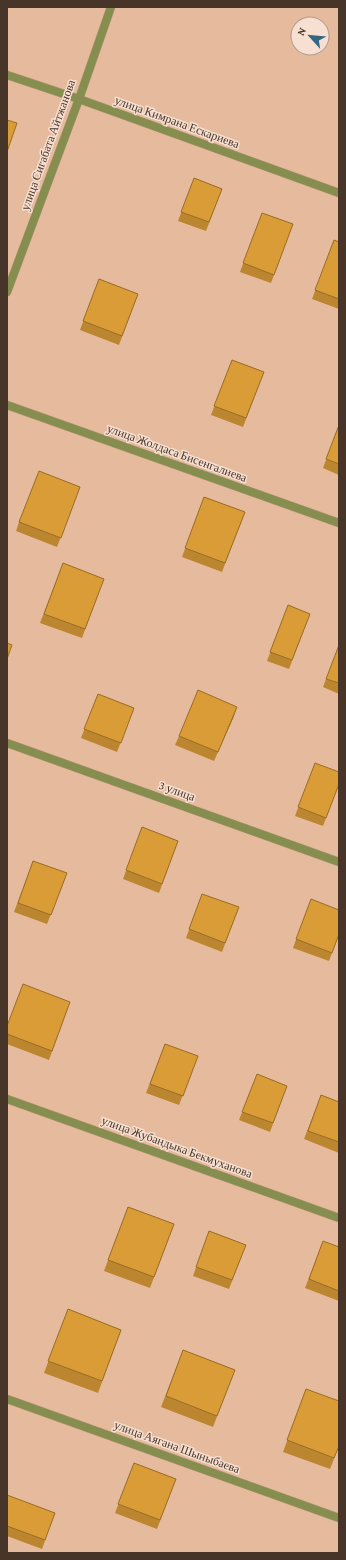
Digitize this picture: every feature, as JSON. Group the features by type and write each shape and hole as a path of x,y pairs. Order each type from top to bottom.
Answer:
{"street":[{"name":"улица Сигабата Айтжанова","path":"7,292 79,99 111,7"},
{"name":"улица Кимрана Ескариева","path":"7,75 79,99 339,193"},
{"name":"улица Жолдаса Бисенгалиева","path":"7,405 339,523"},
{"name":"3 улица","path":"7,743 339,862"},
{"name":"улица Жубандыка Бекмуханова","path":"7,1099 339,1218"},
{"name":"улица Аягана Шыныбаева","path":"7,1399 339,1518"}],"building":[{"path":"7,120 17,123 7,152"},
{"path":"194,178 222,189 209,222 181,212"},
{"path":"262,213 293,224 274,275 243,263"},
{"path":"334,240 339,242 339,299 315,290"},
{"path":"99,279 138,294 122,336 83,321"},
{"path":"232,360 264,372 246,418 214,406"},
{"path":"339,425 339,464 326,459"},
{"path":"39,471 80,487 61,538 19,522"},
{"path":"204,497 245,512 225,563 185,548"},
{"path":"63,563 104,579 85,629 44,614"},
{"path":"288,605 310,614 292,660 270,652"},
{"path":"7,643 12,645 7,659"},
{"path":"339,645 339,683 326,679"},
{"path":"198,690 237,707 218,752 179,736"},
{"path":"98,694 134,708 121,743 84,729"},
{"path":"315,763 339,772 339,784 326,818 298,807"},
{"path":"142,827 178,841 162,884 126,870"},
{"path":"33,861 67,873 51,915 18,903"},
{"path":"202,894 239,907 225,943 189,929"},
{"path":"311,899 339,910 339,934 332,953 296,939"},
{"path":"23,984 70,1002 52,1051 7,1034 7,1026"},
{"path":"165,1044 198,1056 183,1096 150,1084"},
{"path":"257,1074 287,1086 273,1123 242,1112"},
{"path":"321,1095 339,1102 339,1142 308,1131"},
{"path":"128,1207 174,1224 154,1277 108,1260"},
{"path":"209,1231 246,1245 232,1280 196,1267"},
{"path":"323,1241 339,1247 339,1291 309,1279"},
{"path":"68,1309 121,1330 102,1381 48,1361"},
{"path":"183,1350 235,1370 217,1416 166,1396"},
{"path":"306,1389 339,1401 339,1446 334,1458 287,1440"},
{"path":"134,1463 176,1479 160,1520 118,1504"},
{"path":"7,1495 55,1513 45,1540 7,1526"}]}
